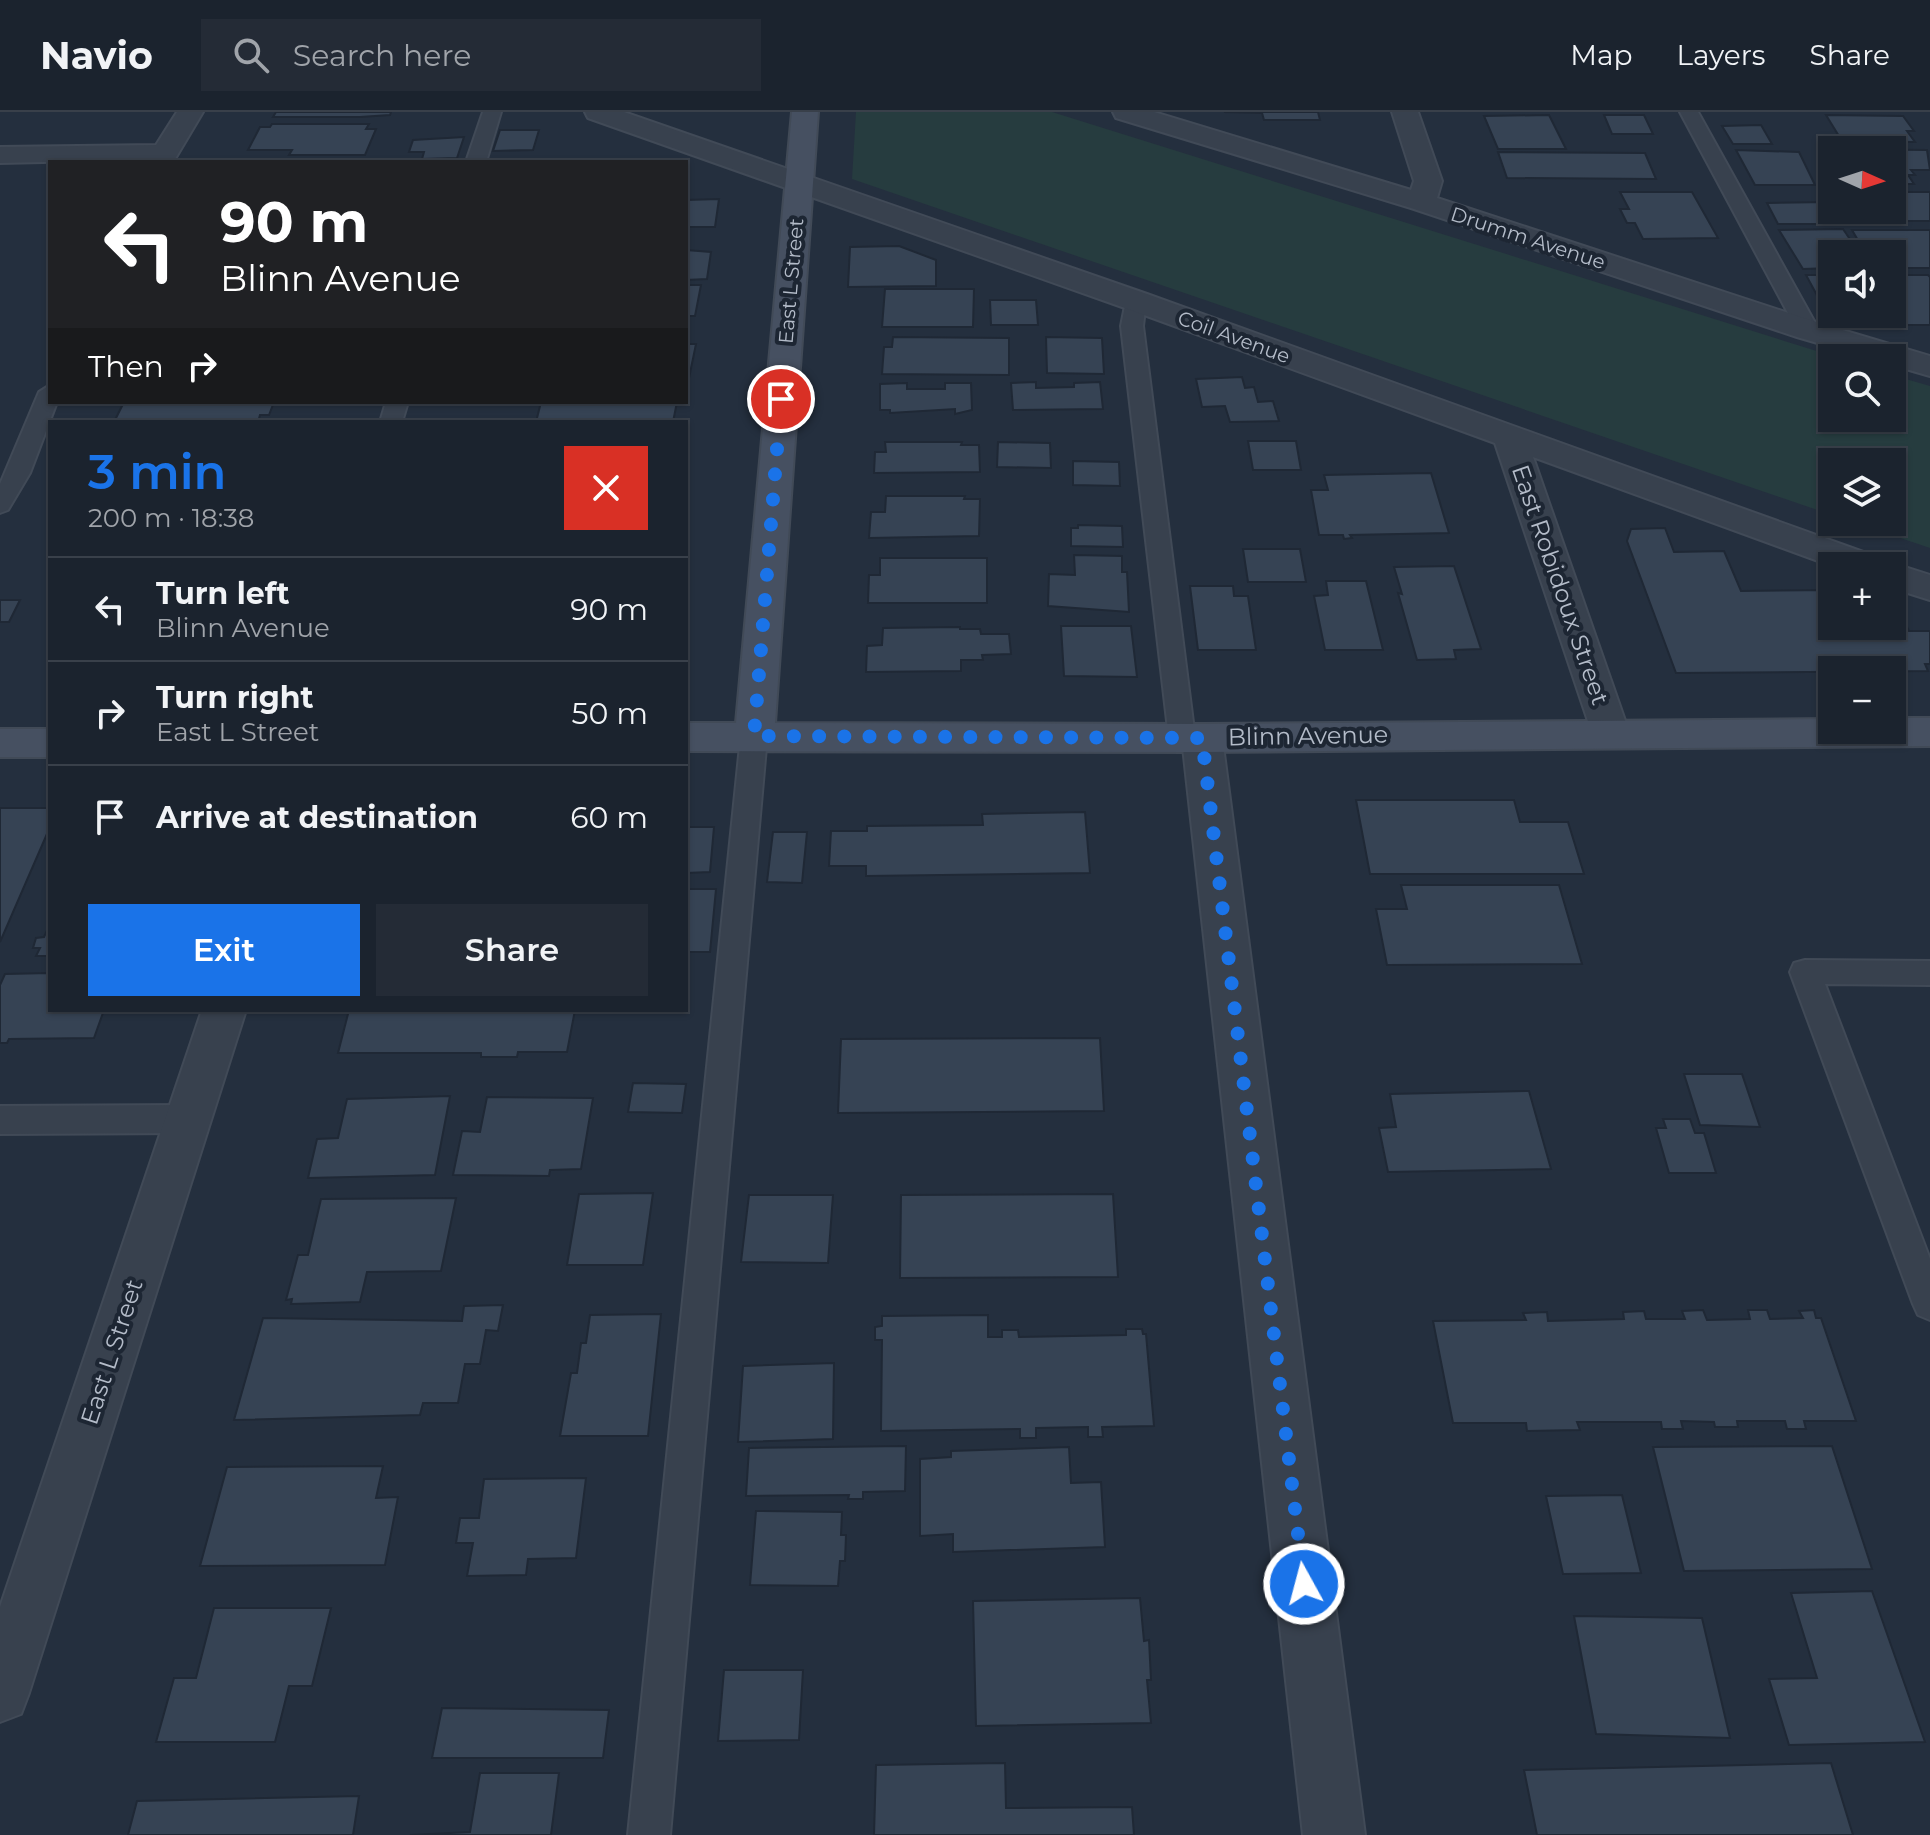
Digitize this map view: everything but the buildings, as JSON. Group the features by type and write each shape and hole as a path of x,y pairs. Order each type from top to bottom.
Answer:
{"street":[{"path":"0,155 163,158 190,112"},
{"name":"Coil Avenue","path":"598,112 1136,301 1828,552"},
{"name":"East L Street","path":"754,736 805,112"},
{"name":"Drumm Avenue","path":"1126,112 1421,202 1808,330 1930,366"},
{"path":"1405,112 1428,181 1421,202"},
{"name":"East Robidoux Street","path":"1510,439 1609,732"},
{"path":"1906,580 1930,588"},
{"name":"Blinn Avenue","path":"688,737 1192,738 1609,732 1930,732"},
{"path":"1192,738 1334,1835"},
{"path":"0,743 48,743"},
{"name":"East L Street","path":"0,1693 223,1012"}],"lane":[{"path":"477,160 492,112"},
{"path":"1689,112 1808,330"},
{"path":"1136,301 1132,326 1192,738"},
{"path":"0,505 18,473 48,397"},
{"path":"649,1835 754,736"},
{"path":"1930,973 1805,972 1930,1304"},
{"path":"0,1120 189,1119"}],"green space":[{"path":"856,112 1052,112 1818,351 1818,432 1906,432 1906,379 1930,386 1930,548 1894,536 1906,536 1906,448 1818,448 1818,510 852,179"}],"route":[{"path":"781,399 754,736 1202,738 1304,1584"}]}
